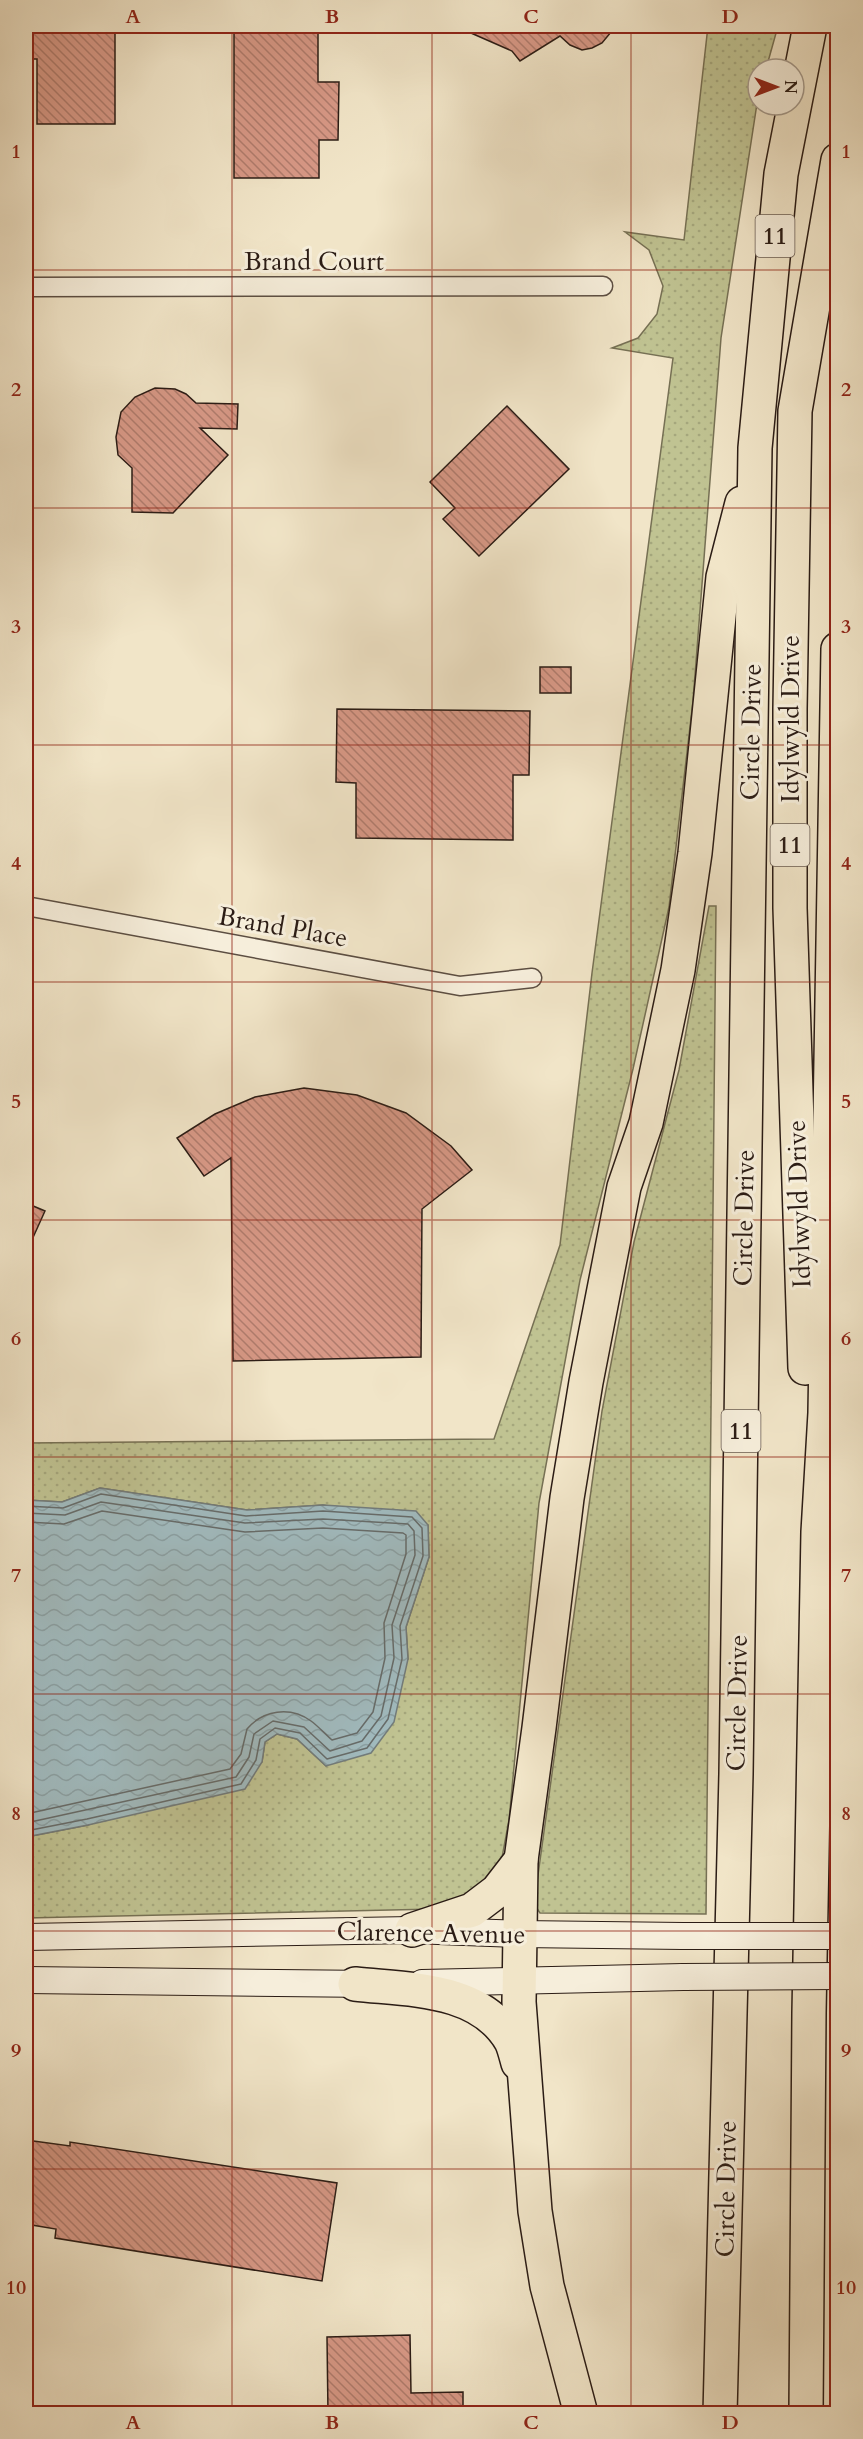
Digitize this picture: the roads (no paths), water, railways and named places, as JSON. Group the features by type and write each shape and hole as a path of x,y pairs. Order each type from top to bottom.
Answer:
{"highway":[{"name":"Circle Drive","path":"720,2414 736,1750 755,448 781,174 810,26"},
{"name":"Idylwyld Drive","path":"818,1532 806,1414 797,1155 790,908 790,686 795,411 837,160"},
{"path":"581,2414 547,2286 535,2211 518,1980 521,1860 567,1498 586,1382 624,1187 646,1123 678,970 695,853 723,577 755,448"},
{"name":"11","path":"806,2414 809,2001 818,1532 825,1413 837,649"},
{"path":"412,1930 472,1910 497,1891 521,1860"},
{"path":"355,1984 434,1993 472,2004 492,2017 511,2041 525,2083"}],"main road":[{"name":"Clarence Avenue","path":"26,1937 412,1930 520,1935 837,1936"},
{"name":"Clarence Avenue","path":"26,1980 355,1984 837,1976"}],"street":[{"name":"Brand Court","path":"26,287 603,286"},
{"name":"Brand Place","path":"26,906 460,986 532,978"}],"water":[{"path":"100,1488 247,1510 323,1505 416,1511 428,1525 429,1557 406,1627 408,1659 394,1722 371,1753 326,1766 297,1739 277,1734 265,1742 262,1762 245,1789 26,1837 26,1500 62,1502"}]}
